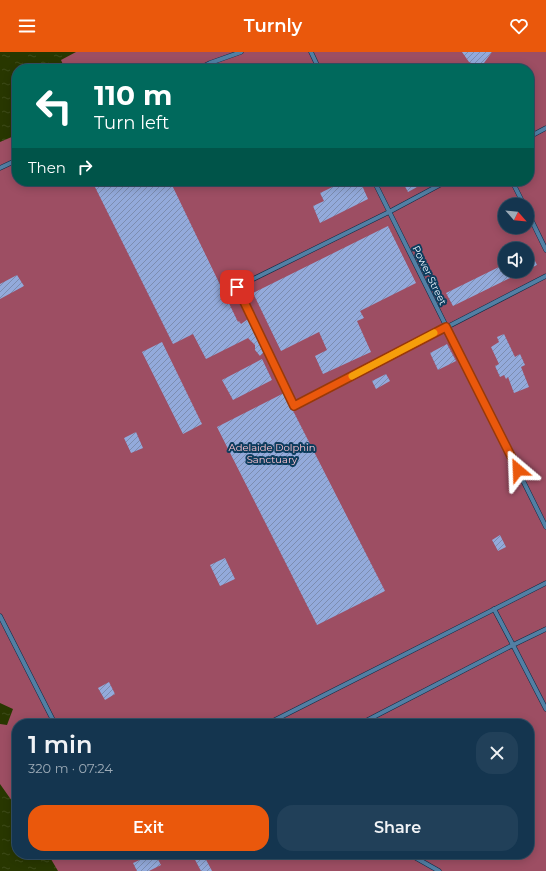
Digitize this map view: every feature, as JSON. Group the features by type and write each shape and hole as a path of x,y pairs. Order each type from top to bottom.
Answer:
{"lane":[{"path":"208,64 241,52"},
{"path":"311,52 317,64"},
{"path":"534,134 546,128"},
{"path":"0,168 12,162"},
{"name":"Power Street","path":"376,186 546,527"},
{"path":"438,186 389,212 237,287 294,406 546,276"},
{"path":"514,186 520,198"},
{"path":"534,225 546,250"},
{"path":"277,719 546,583"},
{"path":"494,609 546,709"},
{"path":"0,616 52,719"},
{"path":"370,719 546,629"},
{"path":"418,859 439,871"}],"green space":[{"name":"Adelaide Dolphin Sanctuary","path":"0,52 546,52 546,871 0,871"}],"water":[{"path":"0,52 76,52 61,60 63,64 12,64 12,137 0,142"},
{"path":"0,703 13,709 7,725 0,724"},
{"path":"0,784 12,801 12,859 51,859 58,871 0,871"}],"building":[{"path":"462,52 492,52 483,64 474,64 469,62"},
{"path":"94,186 172,186 238,322 239,321 241,324 248,319 264,352 260,356 255,350 255,345 248,338 206,359 193,334 173,344"},
{"path":"335,186 362,186 368,199 320,223 313,206 324,201 320,193"},
{"path":"405,186 419,186 408,192"},
{"path":"388,226 416,283 360,311 364,318 357,321 371,352 323,374 315,356 327,350 319,332 281,351 253,293"},
{"path":"534,259 537,265 534,266"},
{"path":"498,267 498,278 510,278 453,306 446,293"},
{"path":"17,275 24,286 0,299 0,284"},
{"path":"504,334 515,357 520,354 525,365 521,367 529,387 514,393 508,377 506,379 504,375 500,377 495,366 499,364 491,347 499,342 497,337"},
{"path":"162,342 202,424 183,434 142,352"},
{"path":"447,344 456,361 438,370 430,353"},
{"path":"262,359 272,380 233,400 222,380"},
{"path":"386,374 390,381 376,389 372,381"},
{"path":"284,393 385,591 317,625 217,427"},
{"path":"136,432 143,448 131,453 124,438"},
{"path":"500,535 506,547 498,551 492,540"},
{"path":"225,558 235,579 220,586 210,565"},
{"path":"109,682 115,694 105,700 98,688"},
{"path":"142,859 158,859 161,865 149,871 137,871 133,863"},
{"path":"195,859 206,859 212,871 201,871"}],"slow traffic":[{"path":"352,376 434,333"}],"route":[{"path":"237,287 294,406 446,327 518,470"}]}
